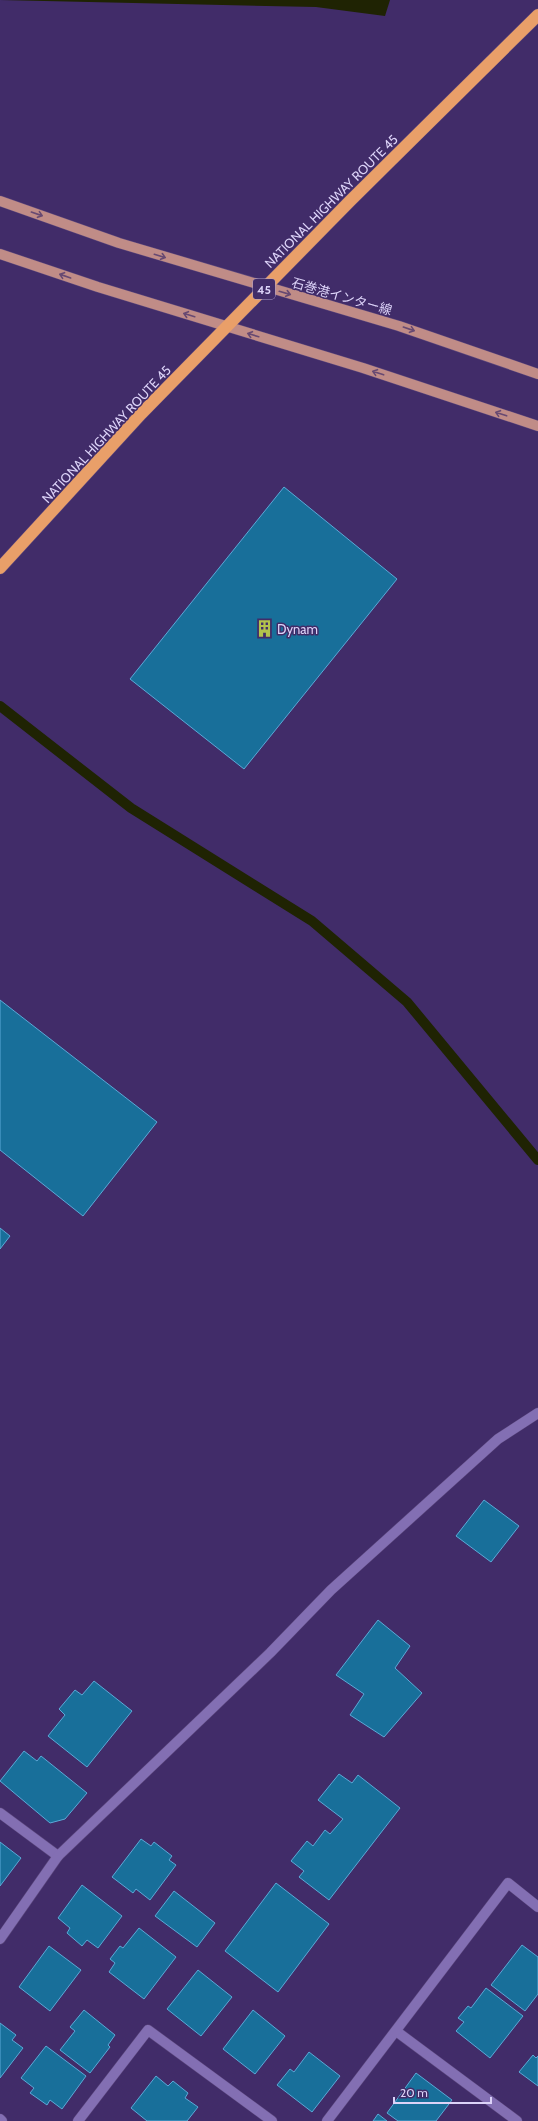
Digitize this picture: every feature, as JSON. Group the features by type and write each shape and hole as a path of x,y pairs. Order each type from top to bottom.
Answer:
{"highway":[{"name":"NATIONAL HIGHWAY ROUTE 45","path":"0,568 142,414 266,287 537,16"}],"main road":[{"name":"石巻港インター線","path":"0,201 119,243 399,326 538,374"},
{"path":"0,254 227,327 363,368 538,426"}],"street":[{"path":"0,1939 58,1856 270,1653 331,1590 498,1440 538,1413"},
{"path":"0,1812 58,1856"},
{"path":"327,2121 508,1883 538,1907"},
{"path":"78,2121 148,2030 272,2121"},
{"path":"396,2031 517,2121"}],"shaded area":[{"path":"0,0 390,0 385,16 316,7"}],"building":[{"name":"Dynam","path":"284,487 397,579 244,769 130,679"},
{"path":"0,1000 157,1122 83,1216 0,1150"},
{"path":"0,1228 10,1236 0,1249"},
{"path":"484,1500 519,1526 491,1562 456,1536"},
{"path":"378,1620 410,1646 395,1668 422,1693 384,1737 350,1715 364,1694 336,1675"},
{"path":"94,1681 132,1711 87,1767 48,1736 65,1715 59,1709 75,1690 82,1695"},
{"path":"24,1751 37,1761 41,1756 87,1793 65,1819 50,1823 0,1781"},
{"path":"339,1774 352,1783 358,1775 400,1808 329,1900 299,1877 304,1871 291,1861 307,1841 313,1846 325,1830 330,1834 343,1819 318,1800"},
{"path":"141,1839 151,1846 154,1842 172,1856 169,1860 176,1865 150,1900 136,1889 133,1893 112,1877"},
{"path":"0,1842 21,1858 0,1886"},
{"path":"276,1883 329,1924 278,1992 225,1951"},
{"path":"82,1885 122,1916 98,1948 87,1940 82,1946 67,1933 70,1928 58,1918"},
{"path":"174,1891 215,1923 197,1947 155,1916"},
{"path":"139,1928 176,1957 144,1999 109,1972 115,1963 110,1959 120,1946 123,1948"},
{"path":"522,1945 538,1957 538,1994 525,2011 491,1985"},
{"path":"49,1946 81,1970 50,2011 19,1987"},
{"path":"198,1970 232,1997 201,2036 167,2009"},
{"path":"486,1988 523,2016 490,2058 456,2031 464,2022 458,2018 468,2006 471,2008"},
{"path":"84,2010 115,2035 108,2045 110,2047 90,2073 60,2050 75,2031 70,2027"},
{"path":"253,2010 285,2036 255,2074 223,2049"},
{"path":"0,2023 16,2035 12,2040 23,2048 0,2078"},
{"path":"46,2046 86,2076 62,2109 50,2100 47,2105 30,2093 34,2088 21,2078"},
{"path":"309,2052 340,2076 312,2112 277,2085 290,2069 294,2072"},
{"path":"533,2055 536,2058 538,2056 538,2086 519,2072"},
{"path":"416,2073 452,2100 436,2121 398,2121 387,2113"},
{"path":"156,2076 168,2086 173,2081 188,2093 185,2098 198,2107 187,2121 147,2121 131,2108"},
{"path":"378,2114 387,2121 373,2121"}],"waterway":[{"path":"0,706 131,808 312,921 407,1002 538,1160"}],"place":[{"name":"Dynam","path":"264,629"}]}
